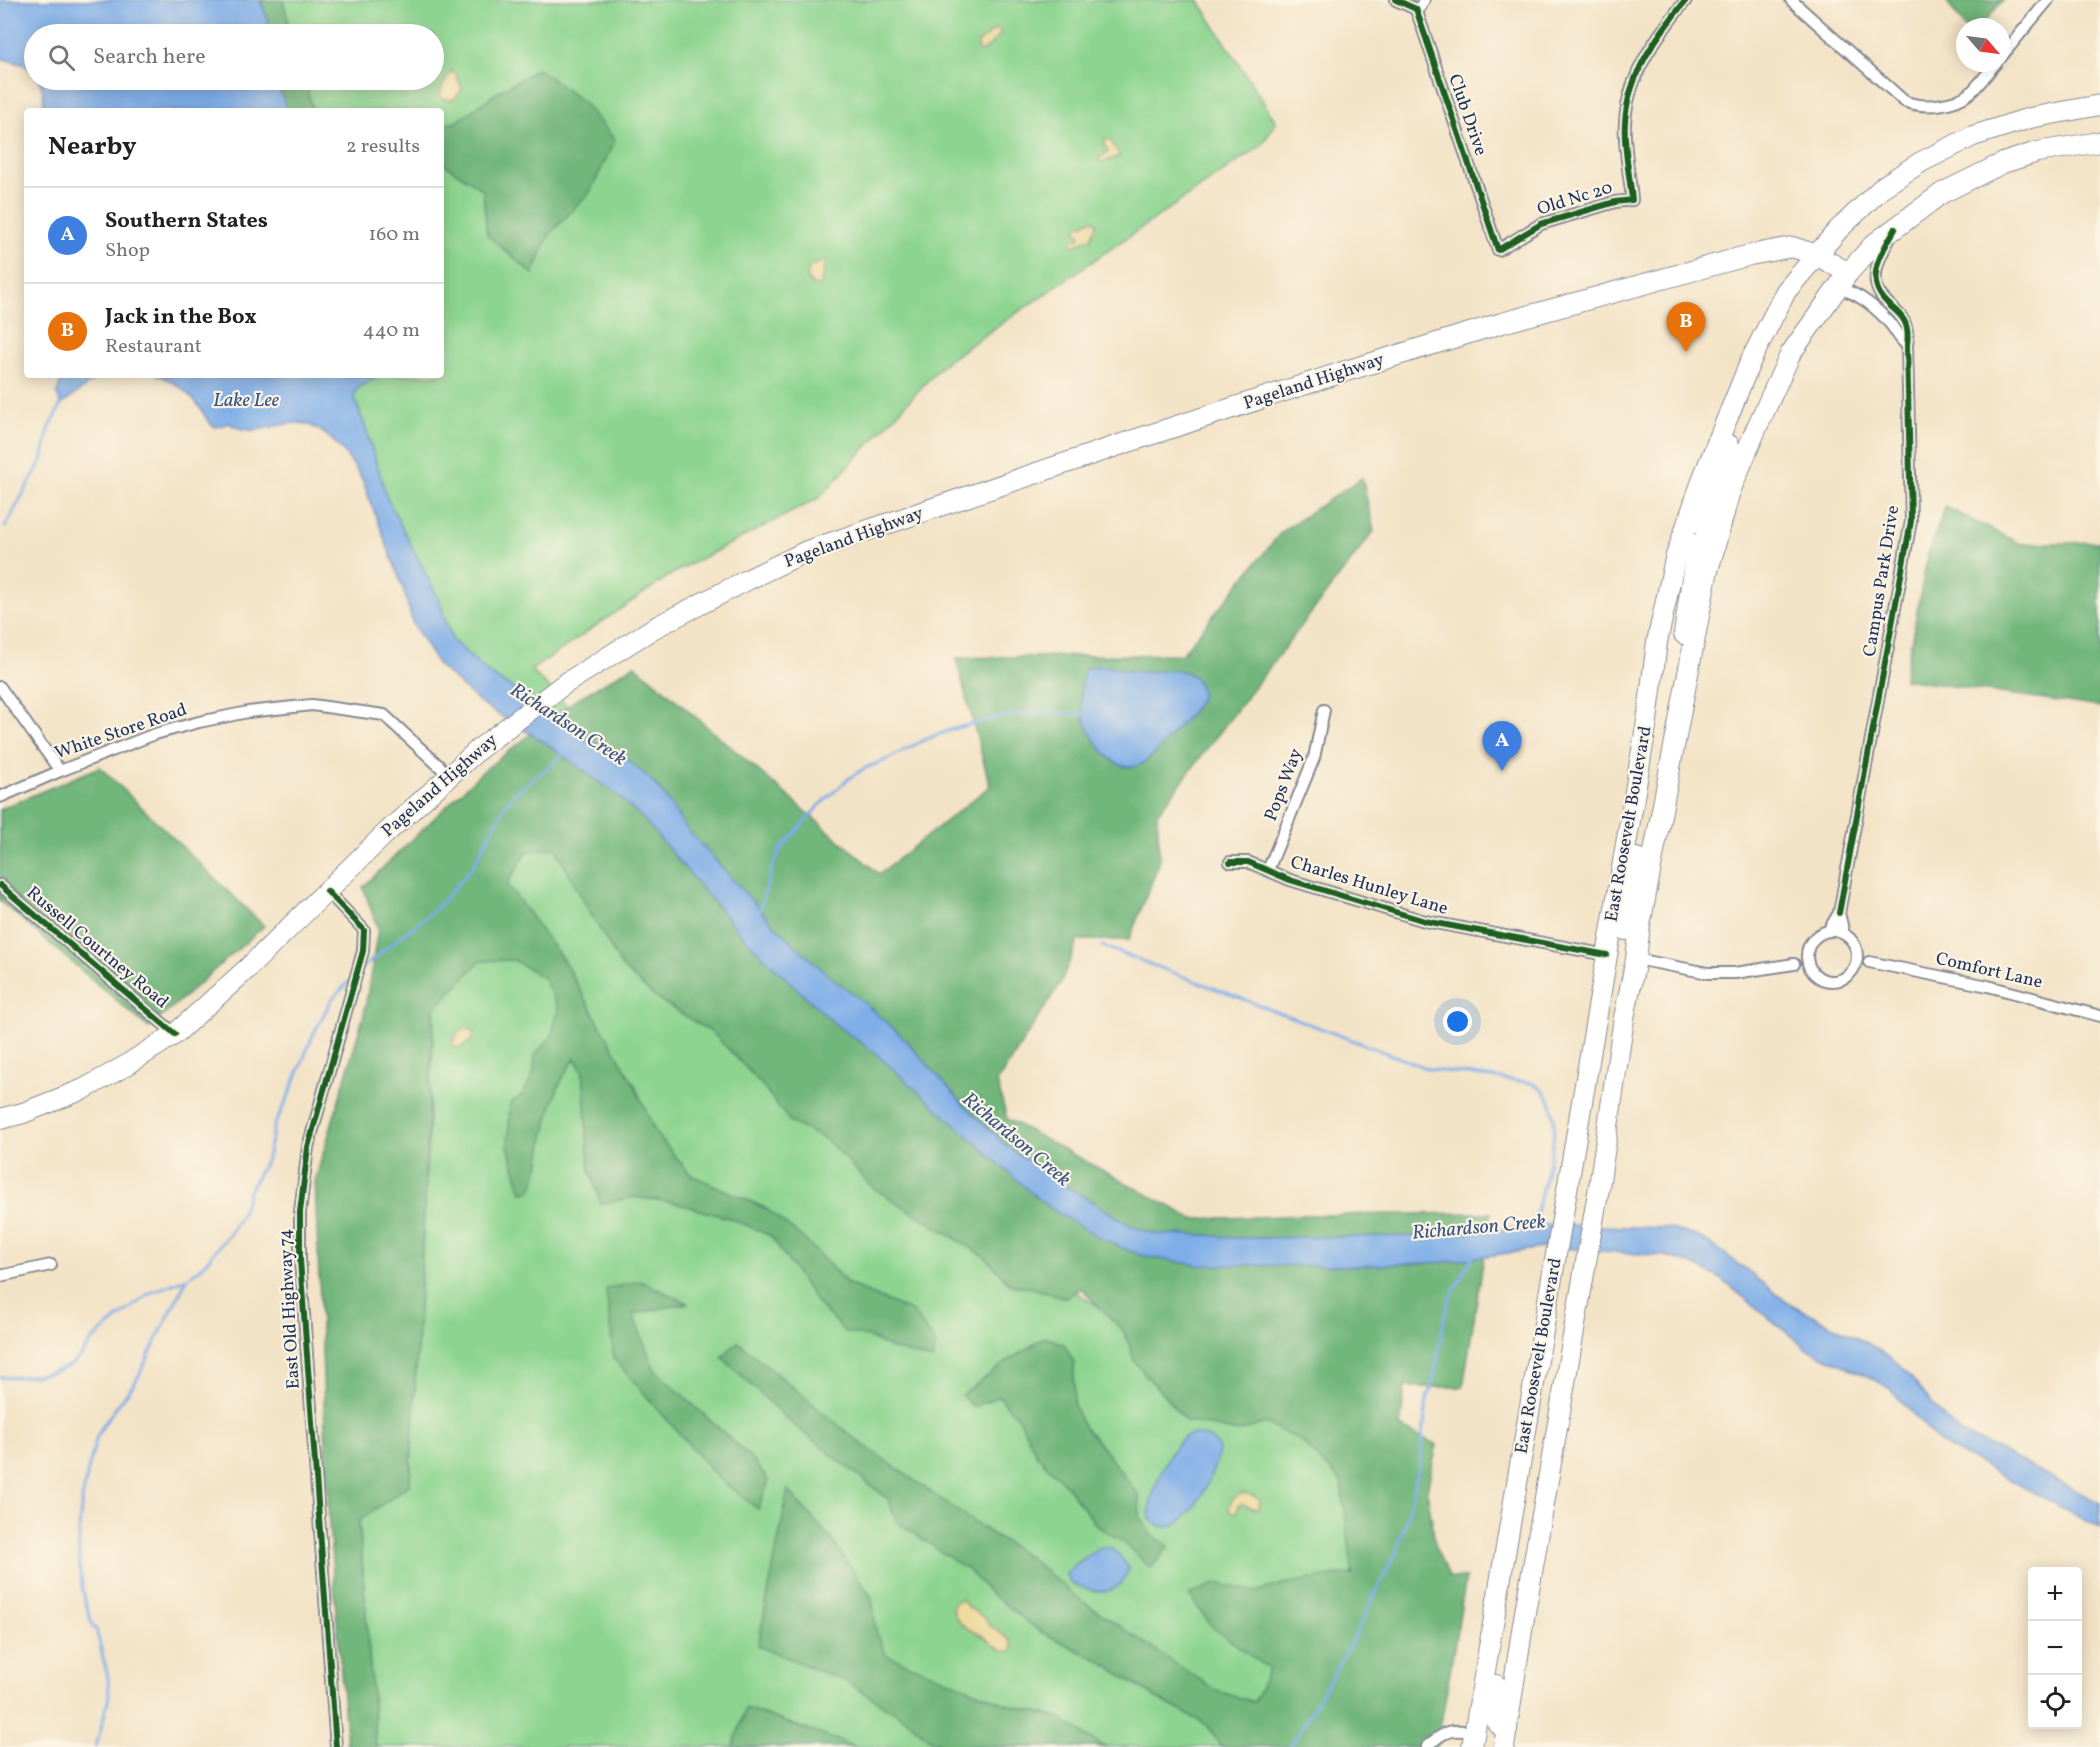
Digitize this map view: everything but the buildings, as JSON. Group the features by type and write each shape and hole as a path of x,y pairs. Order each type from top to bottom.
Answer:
{"highway":[{"name":"East Roosevelt Boulevard","path":"1473,1739 1647,721 1657,642 1675,559 1704,475 1746,374 1786,291 1838,230 1884,186 1921,162 1984,132 2030,118 2100,105"},
{"name":"East Roosevelt Boulevard","path":"1505,1738 1599,1187 1640,925 1687,672 1714,549 1730,491 1786,364 1797,345 1842,281 1874,244 1942,193 2003,163 2037,152 2100,142"},
{"name":"Pageland Highway","path":"0,1119 84,1089 126,1066 175,1034 248,968 386,833 479,749 563,685 654,628 807,551 1346,371 1502,323 1750,255 1792,247 1817,255 1842,281"},
{"path":"1714,549 1703,526 1747,392 1746,374"},
{"path":"1682,538 1692,544 1696,550 1683,628 1687,672"},
{"path":"1636,959 1627,948 1625,938 1639,832 1641,799 1639,766"},
{"path":"1607,955 1617,960 1622,969 1608,1070 1608,1125"},
{"path":"1505,1738 1493,1718 1492,1707 1517,1538 1514,1507"},
{"path":"1473,1739 1483,1737 1488,1747"}],"street":[{"path":"1396,0 1416,9 1417,13"},
{"path":"1417,13 1424,0"},
{"name":"Old Nc 20","path":"1498,250 1541,224 1615,202 1632,200 1624,123 1628,96 1641,64 1655,40 1686,0"},
{"path":"1791,0 1904,101 1914,105 1941,104 1963,98 1988,72"},
{"path":"2010,46 2048,0"},
{"name":"Club Drive","path":"1417,13 1498,250"},
{"name":"Campus Park Drive","path":"1828,931 1839,913 1911,521 1907,345 1909,334 1903,318 1882,297 1876,283 1879,261 1895,229"},
{"path":"1842,281 1884,318 1907,345"},
{"path":"0,687 60,771"},
{"name":"White Store Road","path":"0,797 155,734 248,712 312,705 384,715 449,775"},
{"name":"Pops Way","path":"1268,870 1314,758 1324,710"},
{"name":"Charles Hunley Lane","path":"1230,861 1248,862 1290,880 1425,921 1607,955"},
{"name":"Russell Courtney Road","path":"0,885 175,1034"},
{"name":"East Old Highway 74","path":"327,891 364,930 363,951 308,1147 300,1212 300,1260 336,1747"},
{"name":"Campus Park Drive","path":"1839,913 1844,934"},
{"path":"1636,959 1708,973 1736,973 1794,963 1808,954 1814,939 1828,931 1844,934"},
{"name":"Comfort Lane","path":"1844,934 1855,945 1857,953 1869,962 1988,986 2100,1016"},
{"path":"1851,971 1856,962 1857,953"},
{"path":"1808,954 1812,969"},
{"path":"1794,963 1812,969 1824,979 1832,980 1840,979 1869,962"},
{"path":"0,1276 51,1265"},
{"path":"1427,1747 1446,1731 1460,1730 1473,1739"}],"green space":[{"path":"260,0 283,0 289,24 268,24"},
{"path":"283,0 1198,0 1276,122 1262,145 944,363 819,498 675,572 531,670 571,710 926,1200 1369,1473 1359,1560 1246,1747 376,1747 359,1521 410,1484 436,982 561,723 492,676 452,640 439,600 387,498 355,400 354,394 358,388 374,378 444,378 444,108 312,108 307,90 444,90 444,24 289,24"},
{"path":"1946,0 2003,0 1988,18 1958,18"},
{"path":"538,69 584,103 615,140 590,192 549,235 533,274 487,235 483,190 444,164 444,124 456,122 498,92"},
{"path":"279,90 307,90 312,108 287,108"},
{"path":"1362,478 1374,531 1157,814 1160,861 1129,940 1078,940 1061,982 997,1082 1007,1119 1193,1219 1491,1213 1463,1387 1405,1387 1400,1427 1437,1445 1427,1490 1436,1549 1450,1578 1466,1578 1437,1747 1221,1747 1207,1725 1155,1697 1098,1660 1041,1632 990,1593 969,1571 897,1522 888,1499 790,1422 722,1357 738,1342 855,1439 981,1527 1029,1557 1075,1596 1217,1691 1254,1702 1269,1669 1213,1628 1189,1595 1217,1583 1255,1592 1283,1584 1337,1575 1353,1575 1341,1481 1300,1440 1265,1423 1239,1432 1186,1421 1135,1362 1125,1333 1081,1288 1066,1298 1032,1288 1011,1285 984,1256 873,1188 827,1140 791,1123 763,1086 713,1033 656,998 622,967 555,848 527,852 507,884 563,960 634,1084 656,1133 691,1175 765,1208 803,1238 848,1284 913,1312 936,1344 932,1360 890,1348 869,1337 845,1332 818,1304 771,1236 732,1219 672,1202 634,1197 601,1204 589,1167 583,1072 575,1059 568,1068 554,1098 535,1179 530,1191 522,1192 508,1147 510,1104 524,1093 534,1071 535,1055 552,1036 558,1008 544,978 514,960 480,961 434,1009 410,1484 359,1521 376,1747 347,1747 329,1524 315,1181 364,1014 378,929 363,887 483,771 578,698 635,665 879,874 990,786 956,658 1182,654 1282,531"},
{"path":"1945,507 2021,544 2100,542 2100,707 1904,679 1928,554"},
{"path":"100,767 264,926 149,1028 0,901 0,809"},
{"path":"640,1281 688,1303 633,1314 654,1369 748,1455 769,1481 758,1509 718,1478 614,1359 606,1289"},
{"path":"1045,1337 1064,1344 1074,1363 1074,1406 1084,1427 1139,1496 1140,1516 1151,1535 1169,1546 1151,1568 1119,1539 1097,1526 1069,1489 1036,1454 1021,1422 999,1396 973,1407 962,1395 1006,1362"},
{"path":"788,1490 832,1540 872,1598 876,1631 886,1655 1004,1703 1059,1718 1105,1747 947,1747 929,1739 909,1721 847,1682 758,1646"},
{"path":"746,1708 856,1747 733,1747"}],"sand":[{"path":"997,28 1001,33 984,50 981,52 978,50 978,43"},
{"path":"451,71 456,74 462,90 453,100 440,98"},
{"path":"1105,139 1111,141 1120,156 1103,162 1099,161 1099,158 1108,152 1104,144"},
{"path":"1093,219 1097,224 1091,238 1074,246 1071,244 1071,241 1080,237 1076,231 1077,227"},
{"path":"826,260 821,281 823,284 821,286 812,285 807,278 809,267"},
{"path":"470,1029 474,1033 471,1041 459,1048 451,1046 459,1031"},
{"path":"1244,1493 1260,1500 1259,1508 1242,1504 1239,1505 1236,1513 1229,1511 1233,1499"},
{"path":"961,1599 968,1607 986,1619 988,1624 1010,1640 1013,1648 1011,1651 999,1649 987,1638 967,1628 958,1620 953,1609 954,1603"}],"water":[{"path":"0,0 260,0 268,20 268,24 24,24 24,65 0,58"},
{"path":"279,90 287,108 44,108 43,91"},
{"path":"62,378 99,378 61,405 57,394"},
{"name":"Lake Lee","path":"164,378 374,378 358,388 354,394 355,400 387,498 439,600 452,640 492,676 582,737 623,756 650,779 686,828 775,926 829,976 855,995 903,1037 963,1104 1008,1147 1133,1227 1155,1234 1234,1238 1425,1236 1489,1231 1535,1224 1666,1228 1697,1236 1724,1253 1787,1302 1874,1347 1890,1358 1904,1369 1944,1418 1962,1433 2100,1503 2100,1528 1941,1444 1889,1388 1807,1349 1720,1278 1691,1264 1666,1256 1549,1247 1446,1262 1358,1266 1198,1265 1149,1257 1100,1238 1037,1198 874,1052 836,1025 739,932 645,821 617,795 544,742 483,705 438,665 413,624 403,588 362,479 336,443 317,429 297,423 254,430 237,428 229,423 215,427 192,398"},
{"path":"1103,666 1139,672 1181,671 1192,676 1199,685 1201,697 1195,708 1158,750 1138,765 1128,767 1118,764 1106,755 1086,723 1081,696 1085,669"},
{"path":"1195,1434 1209,1438 1219,1449 1211,1474 1195,1505 1185,1517 1174,1525 1162,1526 1150,1519 1155,1487 1172,1451 1186,1436"},
{"path":"1101,1547 1111,1548 1121,1557 1129,1568 1125,1578 1113,1589 1105,1591 1097,1591 1071,1583 1066,1574 1074,1565"}],"waterway":[{"path":"5,527 42,460 49,429 62,402"},
{"path":"759,911 780,850 819,806 847,780 863,769 924,740 956,728 1005,716 1040,712 1084,715"},
{"path":"363,967 437,908 473,866 503,809 513,795 550,767 564,752"},
{"name":"Richardson Creek","path":"1102,946 1429,1069 1532,1083 1543,1091 1551,1104 1554,1120 1550,1156 1535,1227"},
{"path":"0,1377 37,1375 65,1368 78,1359 90,1343 109,1325 143,1298 188,1278 202,1267 230,1233 242,1213 249,1191 267,1158 274,1126 313,1035 332,999 350,981"},
{"path":"1290,1747 1348,1649 1397,1550 1420,1462 1427,1399 1434,1377 1443,1322 1449,1300 1473,1256"},
{"path":"96,1747 109,1697 108,1677 96,1629 93,1627 82,1588 78,1549 84,1490 96,1439 137,1379 187,1279"}],"cycle path":[{"path":"1396,0 1416,9 1498,250 1541,224 1615,202 1632,200 1626,151 1627,104 1646,56 1686,0"},
{"path":"1839,913 1911,521 1908,334 1903,318 1882,298 1876,282 1877,266 1895,229"},
{"path":"1230,862 1248,862 1290,880 1425,921 1607,955"},
{"path":"0,885 175,1034"},
{"path":"327,891 364,930 363,951 308,1147 300,1212 300,1260 336,1747"}],"place":[{"name":"Jack in the Box","path":"1686,352"},
{"name":"Southern States","path":"1502,771"}]}
